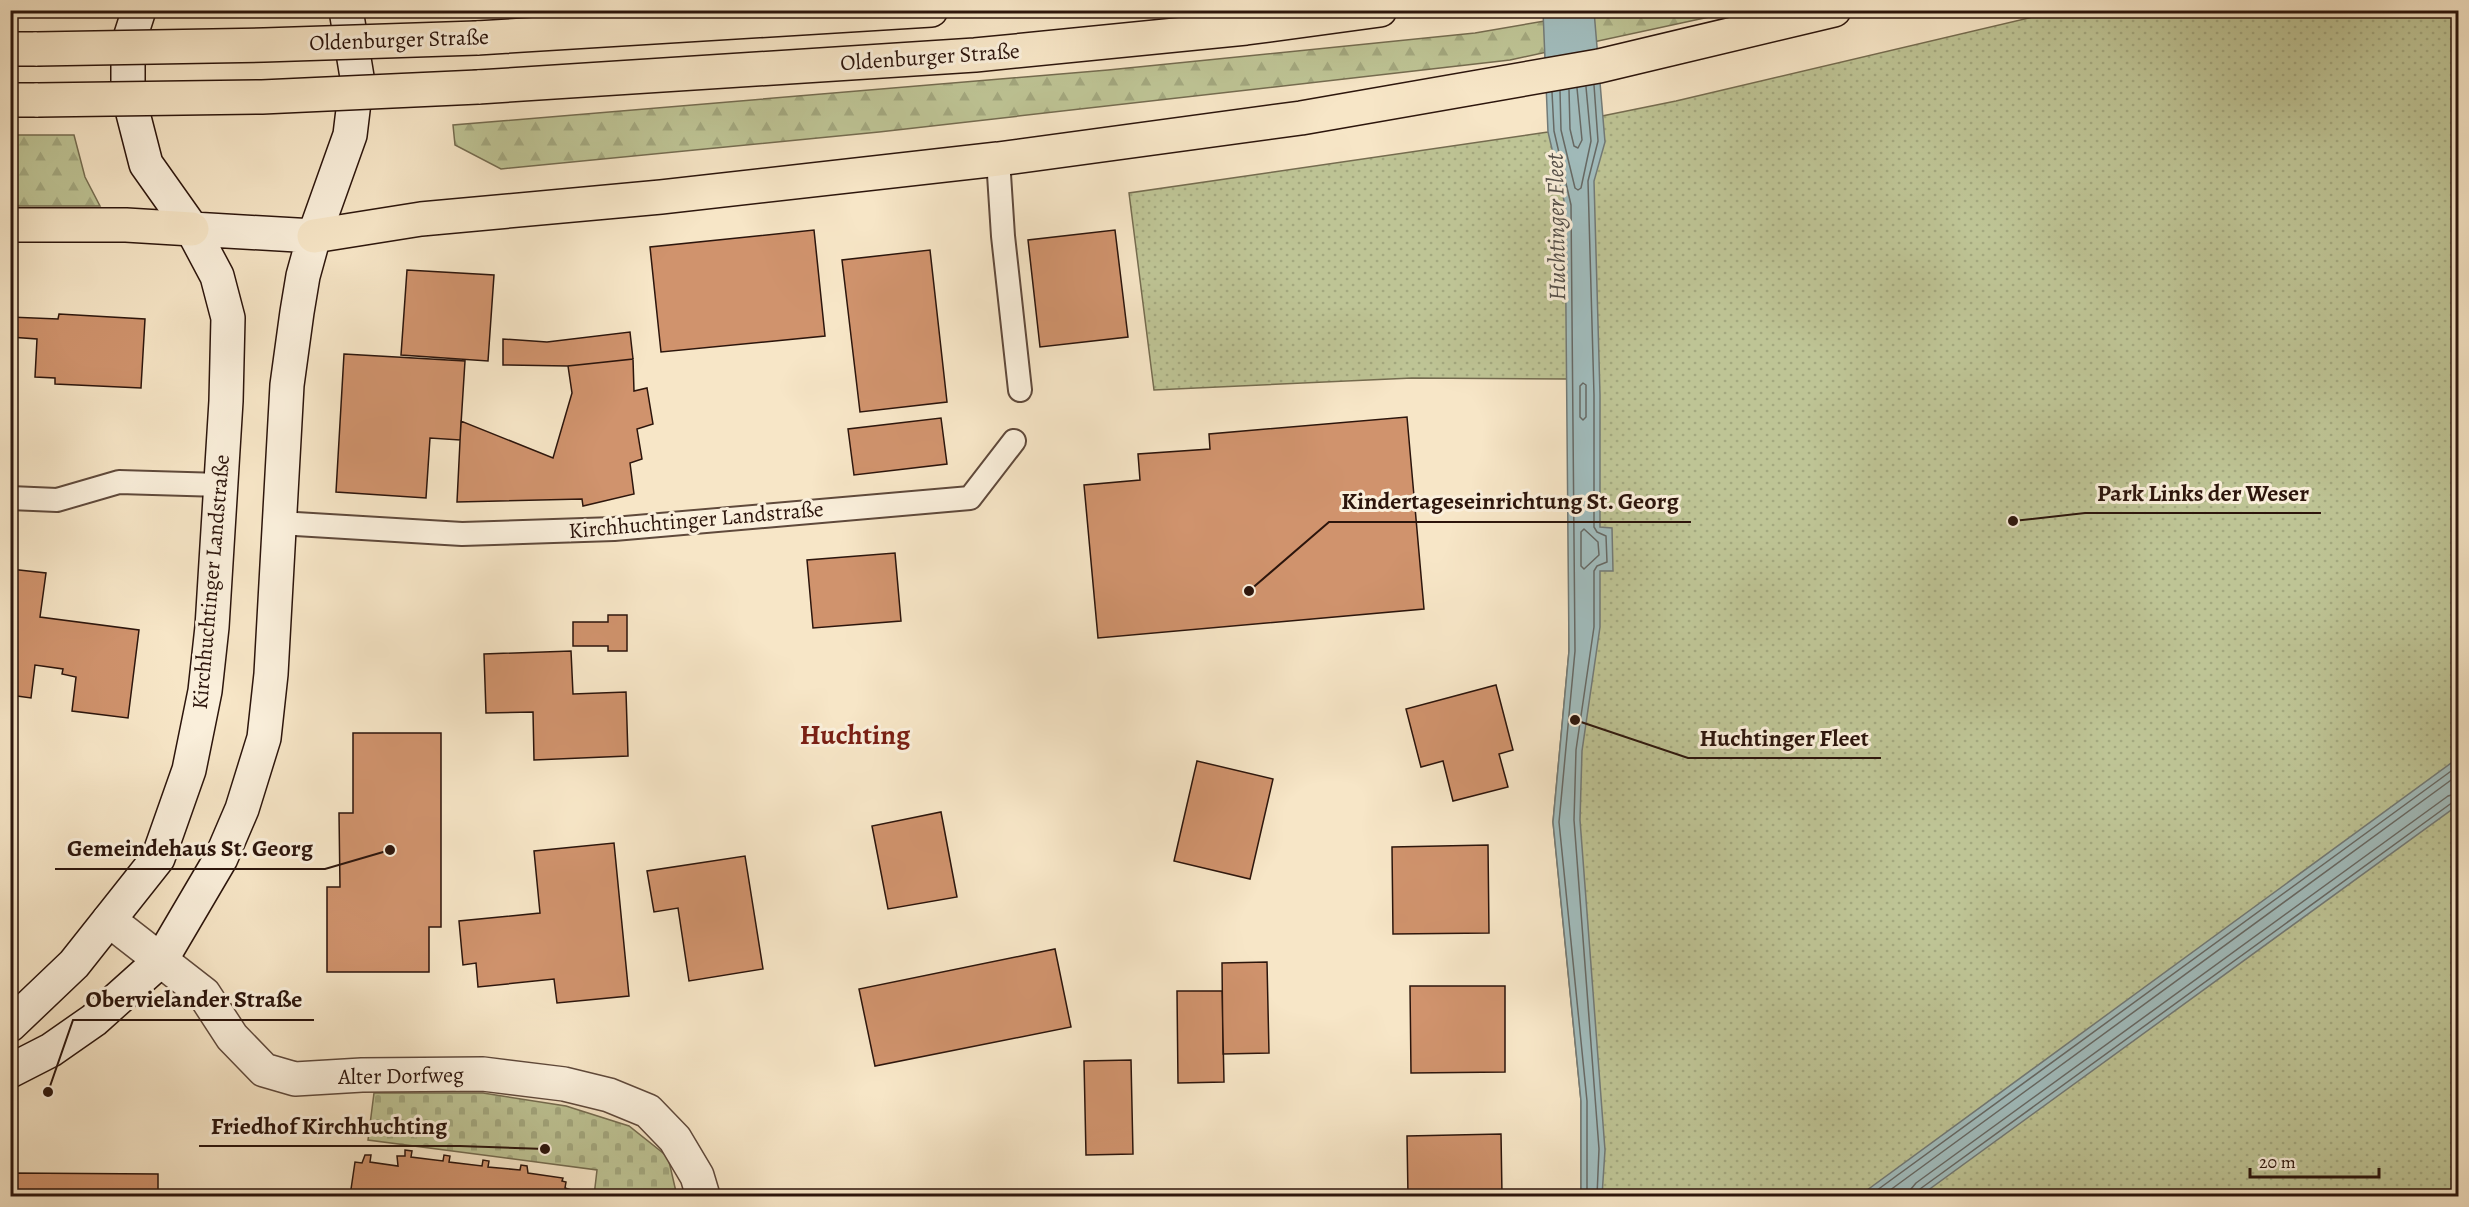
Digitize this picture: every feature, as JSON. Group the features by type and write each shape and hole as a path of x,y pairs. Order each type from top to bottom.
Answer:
{"highway":[{"name":"Oldenburger Straße","path":"24,49 264,45 477,38 931,10"},
{"name":"Oldenburger Straße","path":"24,100 262,97 478,87 975,55 1246,28 1380,10"},
{"path":"314,236 421,219 661,197 998,159 1300,118 1599,66 1834,10"},
{"path":"10,225 126,225 192,229"}],"main road":[{"name":"Kirchhuchtinger Landstraße","path":"10,1025 74,964 158,858 189,770 205,691 212,627 221,485 228,318 217,276 192,229 146,164 128,94 128,44 139,10"},
{"path":"10,1071 51,1050 94,1020 160,960 221,858 242,809 264,738 271,674 287,385 303,276 314,236 350,135 357,77 346,10"},
{"path":"192,229 314,236"},
{"name":"Alter Dorfweg","path":"110,920 204,994 232,1037 264,1070 295,1079 362,1075 483,1074 564,1084 609,1095 648,1112 675,1139 697,1176 703,1197"}],"lane":[{"path":"998,159 1003,236 1020,390"},
{"name":"Kirchhuchtinger Landstraße","path":"279,523 462,534 614,529 970,498 1014,441"},
{"path":"10,498 57,500 119,482 221,485"}],"green space":[{"path":"1603,11 1737,11 1510,60 879,132 501,169 455,145 453,125 1108,70 1475,33"},
{"path":"2058,11 2458,11 2458,1196 1581,1196 1581,1101 1553,822 1569,651 1568,379 1412,378 1154,390 1129,193 1548,132 1602,116 1676,101"},
{"path":"11,135 74,135 85,177 100,206 11,206"},
{"path":"374,1093 483,1093 566,1106 629,1126 668,1157 677,1196 594,1196 597,1170 368,1140"}],"water":[{"path":"1543,11 1594,11 1605,142 1594,181 1600,395 1600,527 1612,528 1613,571 1600,571 1600,627 1582,751 1580,820 1605,1150 1602,1196 1581,1196 1581,1101 1553,822 1569,651 1565,205 1548,132"},
{"path":"2458,758 2458,805 1920,1196 1859,1196"}],"building":[{"path":"814,230 825,336 661,352 650,247"},
{"path":"1115,230 1128,337 1040,347 1028,240"},
{"path":"930,250 947,402 860,412 842,260"},
{"path":"407,270 494,275 488,361 401,355"},
{"path":"59,314 145,319 141,388 55,384 55,378 35,377 37,339 10,337 10,317 58,319"},
{"path":"630,332 633,359 568,366 503,365 503,339 547,342"},
{"path":"344,354 465,361 460,440 430,438 426,498 336,492"},
{"path":"633,359 634,391 647,388 653,424 637,429 642,459 630,463 634,494 583,506 582,499 457,502 461,421 553,458 572,393 568,366"},
{"path":"1407,417 1424,609 1098,638 1084,485 1140,480 1138,454 1210,449 1209,434"},
{"path":"941,418 947,464 854,475 848,429"},
{"path":"895,553 901,621 813,628 807,560"},
{"path":"10,569 46,573 40,617 139,630 128,718 72,711 76,677 62,674 63,669 35,665 31,698 10,695"},
{"path":"608,615 627,615 627,651 608,651 608,646 573,646 573,622 608,622"},
{"path":"571,651 573,694 626,692 628,756 534,760 533,712 486,713 484,654"},
{"path":"1496,685 1513,750 1499,754 1508,787 1453,801 1443,761 1421,767 1406,709"},
{"path":"353,733 441,733 441,927 429,927 429,972 327,972 327,887 340,887 339,813 353,813"},
{"path":"1197,761 1273,779 1250,879 1174,861"},
{"path":"941,812 957,897 888,909 872,826"},
{"path":"614,843 629,996 557,1003 554,979 478,987 476,963 463,965 459,921 540,913 534,851"},
{"path":"1488,845 1489,933 1393,934 1392,847"},
{"path":"745,856 763,969 689,981 678,908 654,912 647,871"},
{"path":"1055,949 1071,1027 875,1066 859,989"},
{"path":"1267,962 1269,1053 1223,1054 1222,963"},
{"path":"1410,986 1505,986 1505,1072 1411,1073"},
{"path":"1177,991 1222,991 1224,1082 1178,1083"},
{"path":"1131,1060 1133,1154 1086,1155 1084,1061"},
{"path":"1501,1134 1502,1196 1408,1196 1407,1136"},
{"path":"405,1150 412,1151 411,1157 443,1161 444,1155 450,1156 449,1162 482,1166 483,1160 489,1161 488,1167 520,1170 521,1165 527,1166 528,1173 563,1178 562,1181 566,1182 565,1188 578,1192 577,1196 350,1196 355,1162 362,1163 365,1155 371,1155 370,1162 398,1166 397,1156 405,1156"},
{"path":"10,1173 158,1174 158,1196 10,1196"}],"place":[{"name":"Park Links der Weser","path":"2013,521"},
{"name":"Kindertageseinrichtung St. Georg","path":"1249,591"},
{"name":"Huchtinger Fleet","path":"1575,720"},
{"name":"Gemeindehaus St. Georg","path":"390,850"},
{"name":"Obervielander Straße","path":"48,1092"},
{"name":"Friedhof Kirchhuchting","path":"545,1149"}],"district":[{"name":"Huchting","path":"855,735"}]}
